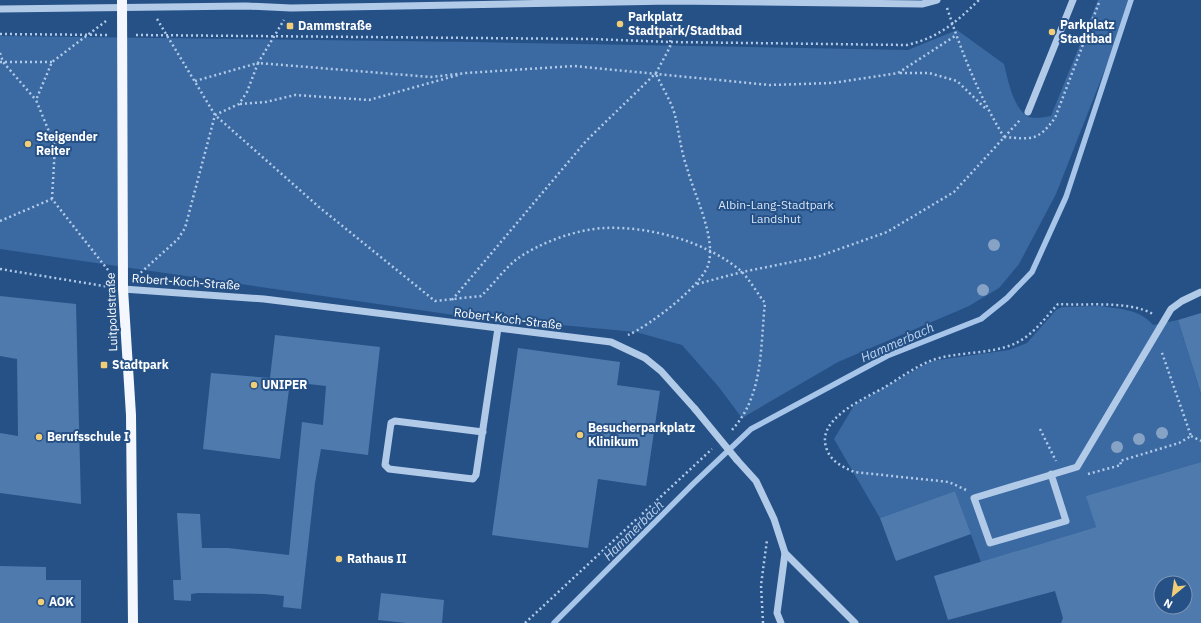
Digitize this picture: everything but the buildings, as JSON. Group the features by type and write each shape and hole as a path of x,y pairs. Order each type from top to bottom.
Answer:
{"main road":[{"name":"Luitpoldstraße","path":"122,4 123,289 131,415 133,623"}],"street":[{"path":"0,9 122,4 246,3 291,8 373,3 673,0 922,4 937,0"},
{"path":"1028,112 1073,0"},
{"name":"Robert-Koch-Straße","path":"123,289 264,300 611,342 645,358 661,371 696,409 756,481 774,519 785,553"},
{"path":"1051,474 1066,521 990,543 974,498 1051,474 1077,467 1171,309 1182,301 1201,292"},
{"path":"483,432 395,421 391,423 385,465 389,469 473,479 476,475 483,432 498,328"},
{"path":"781,623 777,612 785,553"},
{"path":"785,553 855,623"}],"path":[{"path":"452,300 586,141 656,73 671,42 673,0"},
{"path":"726,435 742,418 750,404 756,388 765,303 742,272 710,251 686,240 628,229 605,228 580,232 551,241 517,259 481,296 435,301 319,207 215,115 167,35 591,39 671,42 907,45 925,41 953,25 979,0"},
{"path":"1004,137 1030,139 1042,134 1055,118 1100,0"},
{"path":"946,6 953,25 955,36 988,111 1004,137"},
{"path":"239,104 247,92 258,63 291,8"},
{"path":"0,34 87,35 52,62 36,100"},
{"path":"898,73 955,36"},
{"path":"0,53 1,62 36,100 55,146 52,199 123,289"},
{"path":"1,62 52,62"},
{"path":"195,81 258,63 431,77 466,73 574,66 656,73 770,86 832,83 898,73 929,73 957,81 988,111"},
{"path":"215,115 239,104 266,102 294,95 369,100 466,73"},
{"path":"611,342 636,332 697,284 705,274 709,262 710,251 703,214 686,168 674,113 656,73"},
{"path":"697,284 742,272 817,257 887,232 954,192 1028,112"},
{"path":"123,289 178,239 185,228 215,115"},
{"path":"0,221 52,199"},
{"path":"0,269 123,289"},
{"path":"974,498 969,492 949,482 854,472 841,467 828,454 824,441 827,430 840,414 931,361 1002,348 1017,343 1037,327 1058,304 1100,303 1135,309 1152,313 1163,322"},
{"path":"1156,333 1191,436 1201,441"},
{"path":"1040,429 1055,459"},
{"path":"1084,476 1121,465 1120,461 1179,443 1191,436"},
{"path":"525,623 716,445"},
{"path":"762,623 761,585 765,552 774,519"}],"green space":[{"name":"Albin-Lang-Stadtpark Landshut","path":"1098,0 1128,0 1131,3 1056,194 1019,264 999,288 969,306 838,362 742,418 718,386 682,345 636,332 454,315 0,249 0,36 472,42 908,50 957,30 1004,64 1009,86 1019,108 1029,117 1037,118 1051,116"},
{"path":"1100,306 1122,309 1136,313 1148,320 1153,325 1178,320 1201,395 1201,462 1087,496 1096,527 981,562 955,491 880,518 834,439 855,404 931,361 1009,350 1027,343 1056,310 1062,307"}],"waterway":[{"name":"Hammerbach","path":"554,623 694,483 751,429 887,356 981,319 1007,298 1032,272 1066,197 1131,0"}],"place":[{"name":"Parkplatz Stadtpark/Stadtbad","path":"620,24"},
{"name":"Dammstraße","path":"290,26"},
{"name":"Parkplatz Stadtbad","path":"1052,32"},
{"name":"Steigender Reiter","path":"28,144"},
{"name":"Stadtpark","path":"104,365"},
{"name":"UNIPER","path":"254,385"},
{"name":"Besucherparkplatz Klinikum","path":"580,435"},
{"name":"Berufsschule I","path":"39,437"},
{"name":"Rathaus II","path":"339,559"},
{"name":"AOK","path":"41,602"}]}
